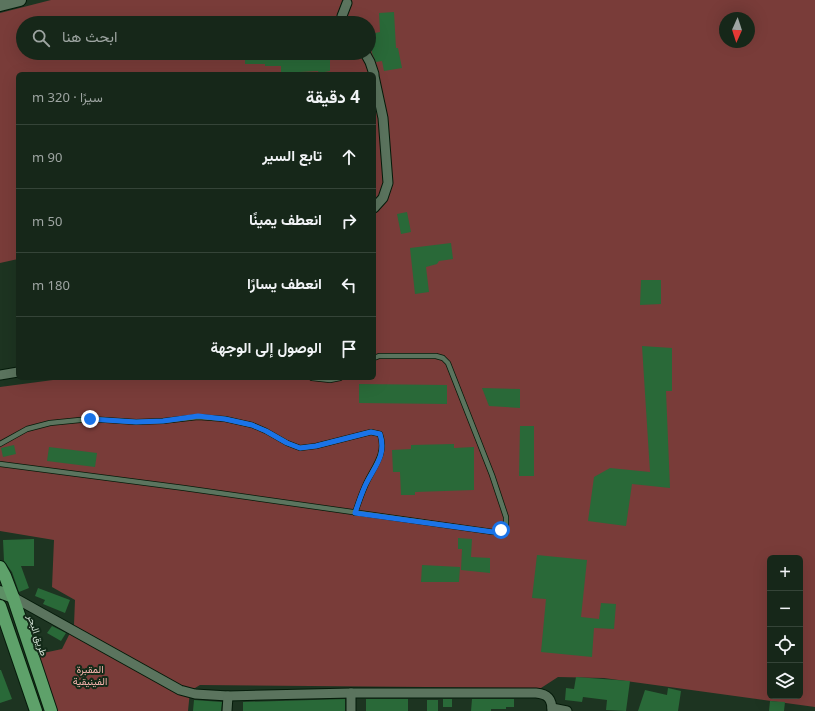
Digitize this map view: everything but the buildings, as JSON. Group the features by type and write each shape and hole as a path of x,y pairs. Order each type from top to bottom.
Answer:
{"highway":[{"name":"طريق البحر","path":"2,573 13,597 51,711"},
{"path":"0,606 36,711"}],"main road":[{"path":"0,5 20,0"},
{"path":"0,592 13,597"}],"street":[{"path":"342,16 347,3"},
{"path":"369,60 373,72"},
{"path":"376,85 383,118 388,183 383,198 376,206"},
{"path":"0,374 16,372"},
{"path":"13,597 180,690 195,694 228,696 351,693 536,693 545,694 549,698 552,709 567,711"},
{"path":"351,693 351,711"},
{"path":"227,711 228,696"}],"lane":[{"path":"0,464 184,488 493,532 501,530 506,526 506,517 492,475 448,364 442,358 428,355 376,357"},
{"path":"0,444 27,429 50,422 90,419 136,422 163,421 198,416 225,419 252,425 300,448 316,446 371,432 380,434 383,442 381,455 365,486 355,513"}],"green space":[{"name":"المقبرة الفينيقية","path":"51,0 815,0 815,707 604,678 558,677 541,688 200,685 190,691 188,711 55,711 34,655 62,649 74,625 75,600 52,587 54,540 0,531 0,387 53,380 376,380 376,72 16,72 16,259 0,263 0,13"}],"route":[{"path":"90,419 151,422 198,416 225,419 252,425 300,448 316,446 342,438 371,432 380,434 383,442 381,455 365,486 355,513 493,532 501,530"}]}
